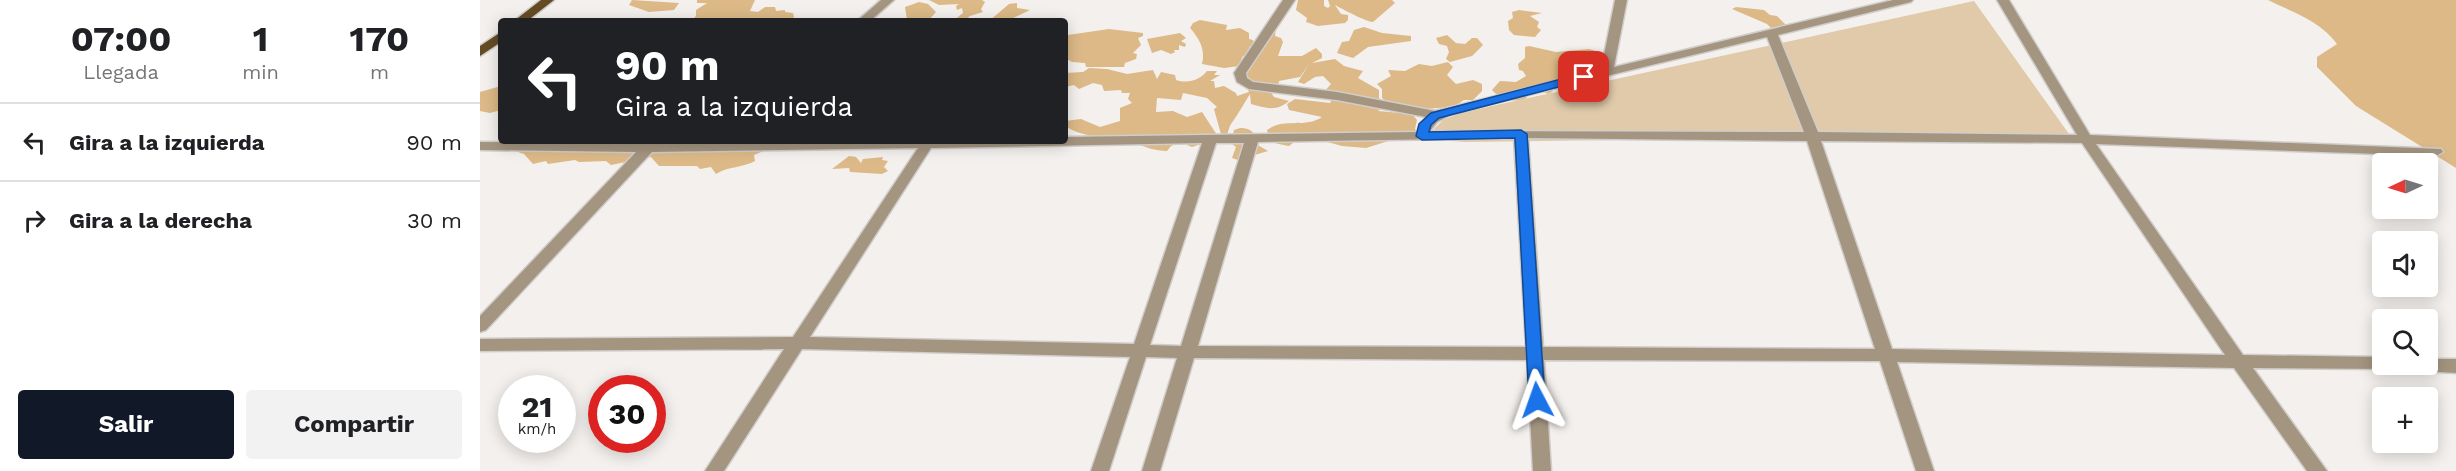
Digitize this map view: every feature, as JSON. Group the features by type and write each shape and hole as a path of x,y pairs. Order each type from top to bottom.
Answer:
{"main road":[{"path":"524,18 548,0"},
{"path":"480,52 498,38"}],"street":[{"path":"867,18 888,0"},
{"path":"1289,0 1240,73 1241,79 1249,85 1337,96 1435,115 1771,32 1874,3 1907,0"},
{"path":"1607,71 1621,0"},
{"path":"2003,0 2086,139 2238,361 2318,471"},
{"path":"1771,32 1813,138 1925,471"},
{"path":"1422,136 1425,124 1435,115"},
{"path":"1068,141 1521,134 2086,139 2436,152"},
{"path":"1521,134 1542,471"},
{"path":"1151,471 1253,137"},
{"path":"1100,471 1211,138"},
{"path":"480,146 648,148 722,144"},
{"path":"714,471 927,144"},
{"path":"480,326 648,148"},
{"path":"480,345 798,343 1186,352 1887,355 2372,364"},
{"path":"2438,365 2456,366"}],"shaded area":[{"path":"632,0 679,3 674,10 649,12 629,5"},
{"path":"697,0 755,0 750,11 758,12 765,7 775,7 776,11 785,10 785,12 793,13 794,17 694,18 696,10 707,3 697,3"},
{"path":"929,0 982,0 985,2 981,9 983,12 968,18 957,18 963,13 962,8 957,10 956,6 959,4 939,5"},
{"path":"1298,0 1324,0 1324,6 1328,8 1330,6 1328,0 1392,0 1395,3 1373,22 1335,5 1341,14 1348,15 1348,20 1345,23 1318,26 1306,22 1307,18 1296,10"},
{"path":"2268,0 2456,0 2456,168 2438,157 2438,153 2432,153 2356,106 2317,67 2317,57 2337,44 2323,29 2306,18"},
{"path":"1974,1 2069,134 1464,142 1443,138 1434,129 1443,120 1460,113"},
{"path":"919,2 928,4 936,12 931,18 907,18 905,7"},
{"path":"1017,3 1017,8 1030,10 1013,18 993,18 1009,4"},
{"path":"1736,7 1764,10 1770,15 1777,16 1789,28 1773,30 1767,24 1732,9"},
{"path":"1519,10 1542,13 1530,16 1539,22 1537,27 1541,30 1535,37 1514,35 1509,30 1508,21 1513,18 1512,12"},
{"path":"1200,20 1227,25 1226,30 1240,28 1249,33 1249,39 1253,40 1254,45 1249,47 1251,50 1242,57 1240,66 1224,68 1202,64 1201,44 1190,28 1193,23"},
{"path":"1276,27 1275,36 1281,38 1283,42 1278,56 1302,56 1316,48 1322,54 1322,58 1312,63 1335,59 1344,66 1363,71 1358,78 1379,90 1379,98 1384,106 1378,111 1412,114 1417,120 1415,129 1417,132 1366,148 1342,146 1313,138 1297,140 1289,146 1275,142 1270,138 1267,130 1274,126 1308,122 1322,117 1289,110 1287,104 1295,99 1330,103 1333,98 1323,93 1331,84 1323,76 1315,77 1304,84 1298,82 1309,64 1300,77 1279,81 1278,87 1270,91 1274,97 1289,101 1280,107 1261,107 1251,104 1250,94 1225,138 1222,138 1214,109 1217,107 1207,98 1183,93 1181,100 1157,98 1156,112 1173,111 1187,117 1202,112 1219,138 1192,147 1187,145 1190,139 1171,146 1167,151 1158,150 1090,136 1068,128 1068,121 1081,119 1100,127 1120,121 1120,108 1132,103 1128,99 1130,93 1122,93 1121,90 1104,91 1102,85 1093,83 1079,89 1074,85 1068,86 1068,73 1083,72 1089,68 1107,69 1127,74 1153,70 1157,79 1161,72 1175,75 1176,80 1185,82 1197,79 1207,71 1217,71 1214,75 1220,75 1210,81 1214,81 1215,88 1224,86 1237,96 1249,92 1242,79 1260,40 1260,33 1266,28"},
{"path":"1364,27 1382,33 1411,36 1411,41 1368,47 1353,58 1337,53 1342,42 1349,41 1354,30"},
{"path":"1109,29 1143,33 1143,36 1138,38 1141,45 1133,53 1137,54 1136,59 1125,63 1124,67 1086,67 1085,63 1068,60 1068,35"},
{"path":"1180,33 1186,38 1181,41 1186,44 1185,47 1179,45 1179,50 1174,50 1175,52 1171,54 1161,50 1152,53 1147,39"},
{"path":"1447,35 1456,43 1465,44 1472,38 1477,38 1483,45 1472,56 1450,62 1446,59 1449,52 1447,46 1439,44 1436,38"},
{"path":"1525,47 1556,52 1589,49 1606,54 1611,73 1597,85 1581,82 1568,89 1554,88 1548,94 1538,89 1527,95 1527,98 1517,100 1508,100 1499,96 1492,90 1500,81 1516,82 1526,76 1523,71 1519,70 1518,64 1525,58"},
{"path":"1448,62 1453,67 1447,75 1456,84 1473,80 1482,84 1482,91 1473,100 1464,100 1453,107 1424,109 1388,103 1382,98 1382,89 1377,84 1391,76 1388,70 1405,71 1419,64 1432,66"},
{"path":"498,87 498,111 490,113 480,111 480,92"},
{"path":"1240,128 1252,132 1256,144 1268,151 1238,160 1232,158 1236,147 1231,143 1234,130"},
{"path":"510,144 779,144 754,155 755,161 716,174 711,167 700,169 697,166 659,166 651,157 611,165 606,161 579,162 575,160 533,164 524,154 515,151"},
{"path":"849,156 856,157 861,163 863,159 883,157 882,160 888,161 884,167 888,171 882,174 850,172 849,168 832,169"}],"route":[{"path":"1537,400 1521,134 1422,136 1425,124 1435,115 1584,77"}]}
